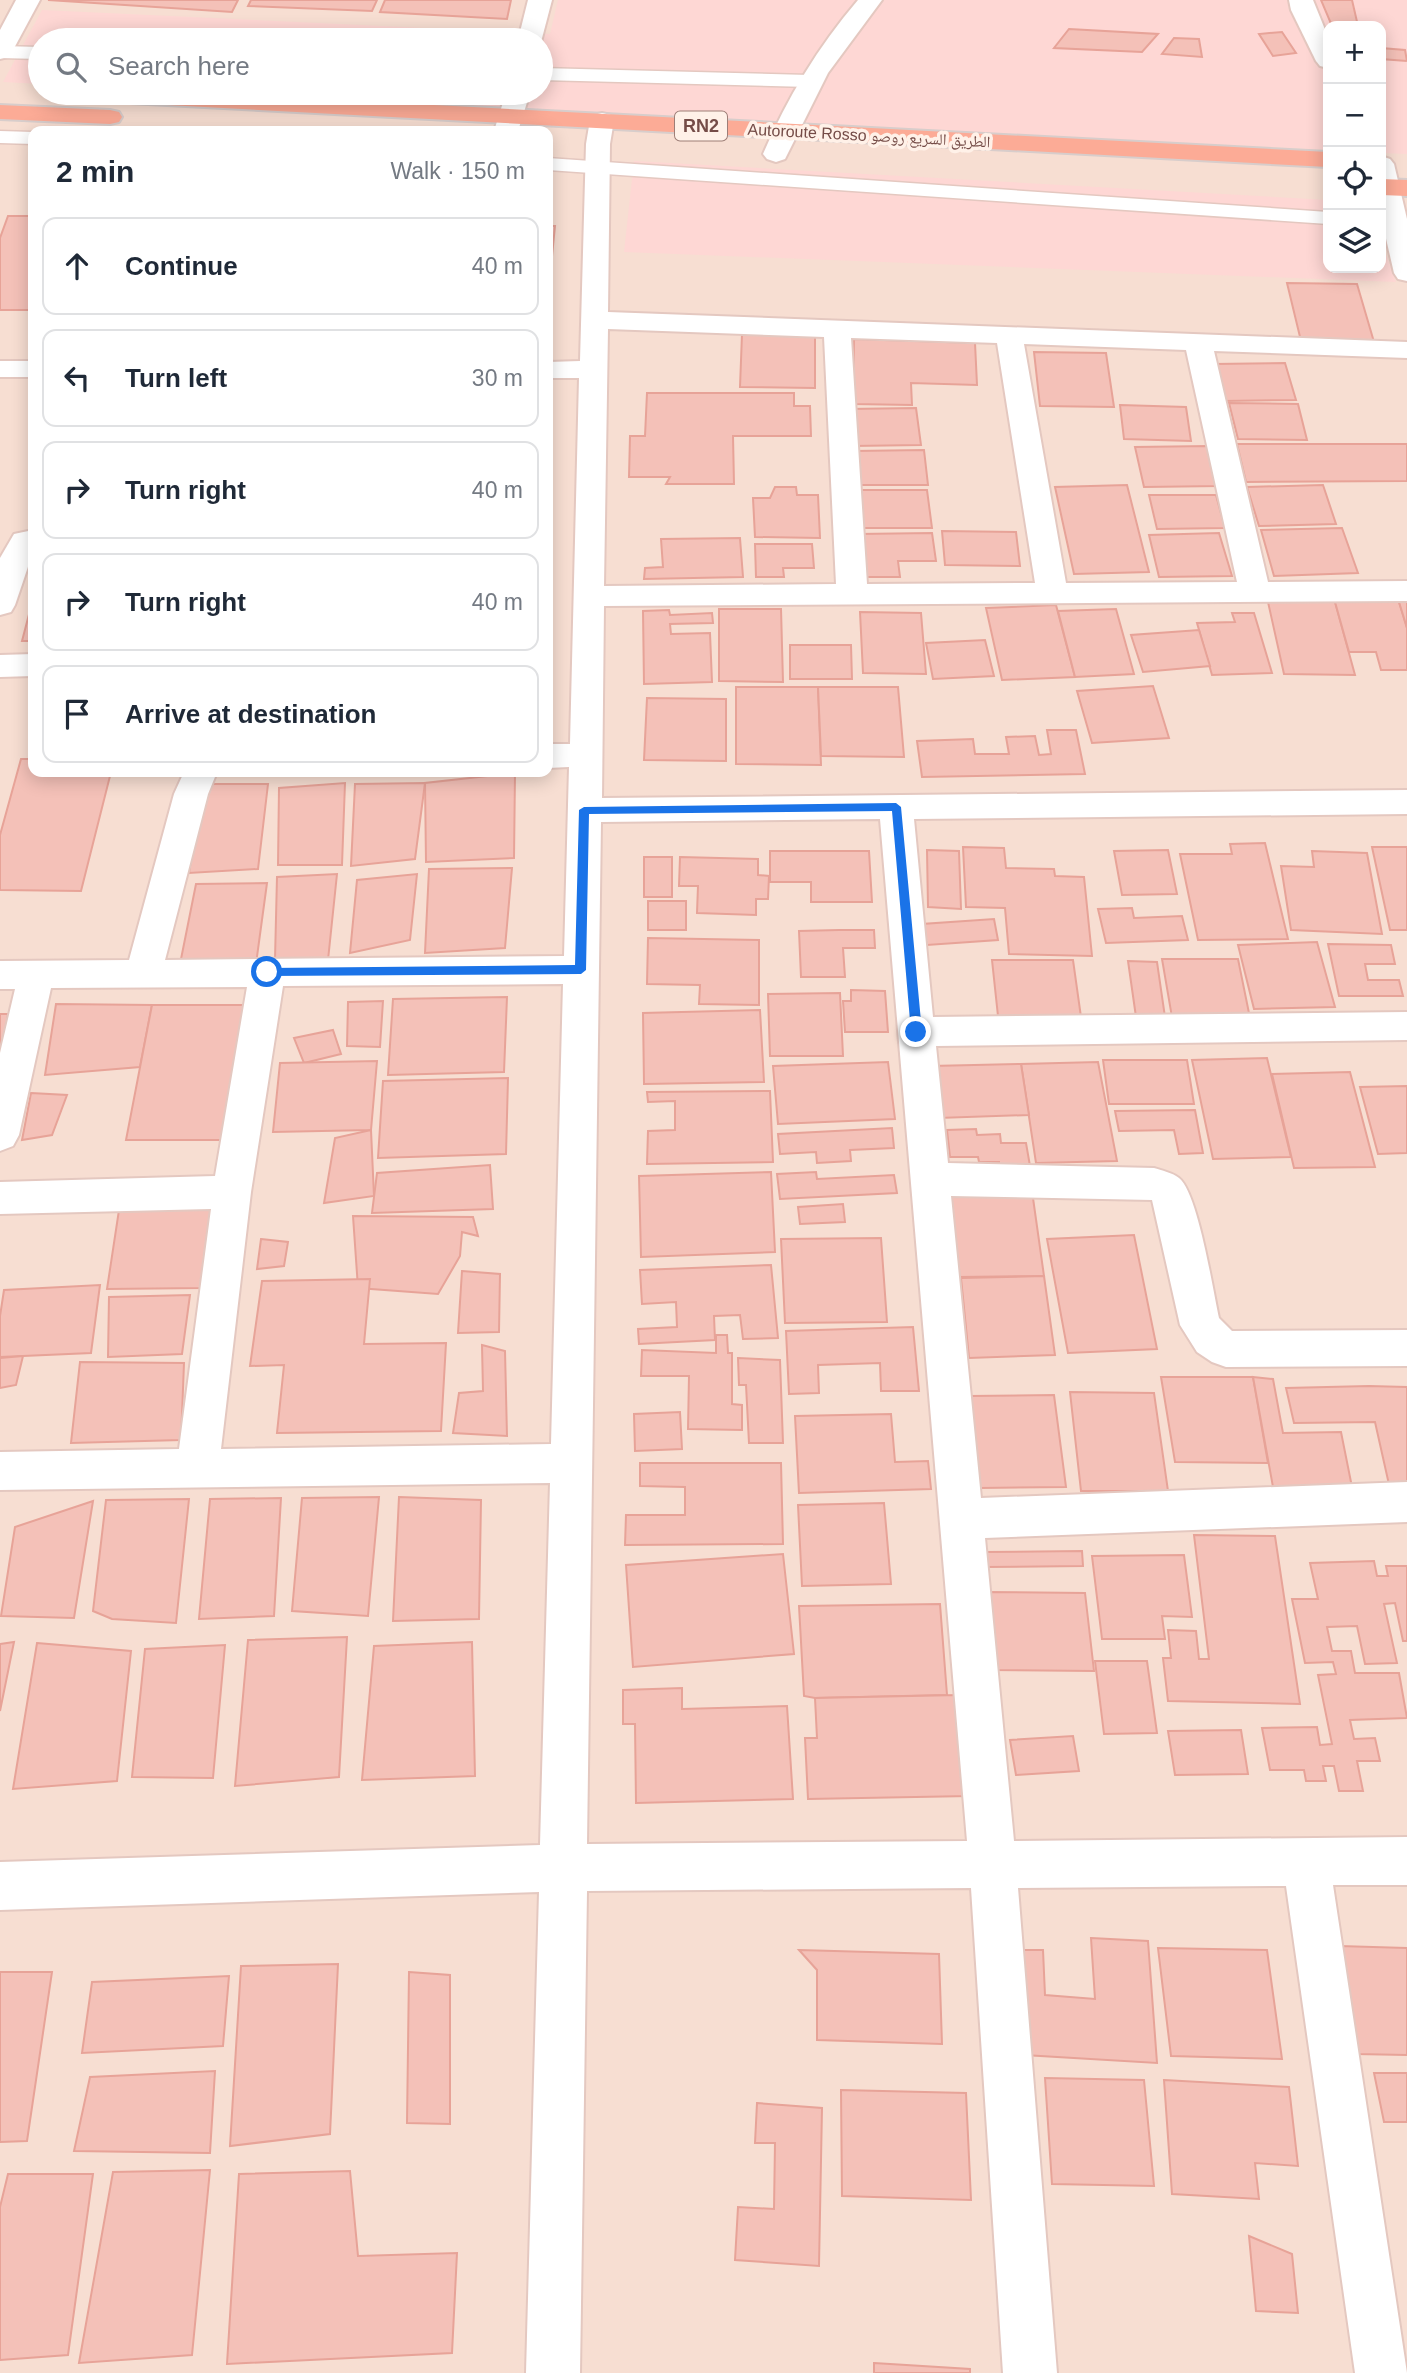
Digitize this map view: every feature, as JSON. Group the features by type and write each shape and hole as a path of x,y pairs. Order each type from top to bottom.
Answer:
{"highway":[{"path":"0,89 28,90"},
{"name":"Autoroute Rosso الطريق السريع روصو","path":"336,105 512,113 548,126"},
{"path":"0,111 266,126"},
{"name":"Autoroute Rosso الطريق السريع روصو","path":"553,128 599,144 785,130 1323,160"},
{"name":"Autoroute Rosso الطريق السريع روصو","path":"553,143 1323,184"},
{"path":"1387,178 1407,165"}],"street":[{"path":"0,52 28,0"},
{"path":"533,28 540,0"},
{"path":"776,154 809,81 842,33 870,0"},
{"path":"1301,0 1303,10 1323,51"},
{"path":"553,2373 584,810 567,756 588,596 599,144"},
{"path":"1387,178 1387,222 1407,273"},
{"path":"594,320 1407,350"},
{"path":"837,328 852,594"},
{"path":"1009,335 1052,593"},
{"path":"1198,342 1255,592"},
{"path":"0,369 28,369"},
{"path":"553,370 593,369"},
{"path":"0,605 16,555 28,541"},
{"path":"588,596 1407,591"},
{"path":"0,666 28,665"},
{"path":"143,974 191,794 198,777"},
{"path":"584,810 1407,802"},
{"path":"896,807 993,1865 1030,2373"},
{"path":"0,975 581,970"},
{"path":"198,1468 232,1192 267,972"},
{"path":"0,1136 36,974"},
{"path":"916,1032 1407,1026"},
{"path":"930,1179 1154,1184 1166,1189 1174,1201 1200,1325 1211,1339 1226,1349 1407,1348"},
{"path":"0,1198 232,1192"},
{"path":"0,1471 573,1463"},
{"path":"961,1518 1407,1502"},
{"path":"0,1886 563,1868 1407,1861"},
{"path":"1306,1862 1382,2373"}],"lane":[{"path":"0,52 28,53"},
{"path":"553,74 809,81"},
{"path":"0,136 28,138"},
{"path":"553,162 599,144 1323,217"}],"shaded area":[{"path":"0,0 1407,0 1407,2373 0,2373"},
{"path":"558,0 1407,0 1407,154 1386,153 1386,21 1323,21 1323,150 440,105 553,105 553,28"},
{"path":"42,10 423,28 32,28"},
{"path":"28,36 28,83 3,82"},
{"path":"634,161 1323,200 1323,273 1386,273 1386,254 1396,282 624,252"}],"building":[{"path":"48,0 238,0 232,12"},
{"path":"251,0 377,0 372,11 248,6"},
{"path":"385,0 511,0 507,19 380,12"},
{"path":"1321,0 1352,0 1357,21 1330,21"},
{"path":"1069,29 1158,34 1142,52 1054,48"},
{"path":"1282,32 1296,53 1273,56 1259,34"},
{"path":"1174,38 1199,39 1202,57 1162,54"},
{"path":"1386,48 1405,50 1407,61 1386,59"},
{"path":"8,216 28,216 28,310 0,310 0,238"},
{"path":"1287,283 1357,284 1374,342 1301,341"},
{"path":"742,334 815,336 815,388 740,387"},
{"path":"854,339 975,343 977,385 911,383 912,405 853,404"},
{"path":"1034,352 1106,353 1114,407 1040,406"},
{"path":"1285,363 1296,400 1223,401 1214,364"},
{"path":"647,393 794,393 794,406 810,406 811,436 733,436 734,484 666,484 670,477 629,477 630,436 645,436"},
{"path":"1229,403 1298,404 1307,440 1238,439"},
{"path":"1120,405 1186,407 1191,441 1124,439"},
{"path":"916,408 921,445 852,446 848,409"},
{"path":"1237,444 1407,444 1407,481 1246,482"},
{"path":"1209,446 1219,486 1144,487 1135,447"},
{"path":"924,450 928,485 856,485 854,451"},
{"path":"1127,485 1149,572 1074,574 1055,487"},
{"path":"1323,485 1336,524 1259,526 1247,487"},
{"path":"775,487 796,487 797,495 818,495 820,538 755,537 753,498 770,498"},
{"path":"853,490 927,490 932,528 856,528"},
{"path":"1149,495 1216,495 1225,528 1157,529"},
{"path":"1342,528 1358,573 1274,576 1261,530"},
{"path":"942,531 1016,532 1020,566 945,565"},
{"path":"932,533 936,561 898,561 900,577 862,577 858,534"},
{"path":"1219,533 1232,576 1159,577 1149,535"},
{"path":"740,538 743,577 644,579 645,568 663,567 661,539"},
{"path":"755,544 812,544 814,568 783,568 784,577 756,577"},
{"path":"1268,602 1335,602 1355,675 1284,674"},
{"path":"1335,602 1399,602 1407,628 1407,670 1381,670 1376,652 1349,652"},
{"path":"1399,602 1407,602 1407,628"},
{"path":"1056,605 1075,677 1002,680 986,608"},
{"path":"719,609 781,609 783,682 719,681"},
{"path":"1116,609 1134,674 1075,677 1058,611"},
{"path":"669,610 670,615 712,613 713,623 670,624 671,634 710,633 712,682 644,684 643,611"},
{"path":"860,612 921,613 926,674 863,673"},
{"path":"1232,613 1254,613 1272,673 1212,675 1197,623 1235,622"},
{"path":"28,618 28,641 22,641"},
{"path":"1199,630 1210,666 1143,672 1131,635"},
{"path":"985,640 994,676 933,679 926,643"},
{"path":"790,645 851,645 852,679 790,679"},
{"path":"1153,686 1169,738 1092,743 1077,691"},
{"path":"736,687 818,687 821,765 736,764"},
{"path":"818,687 898,687 904,757 821,756"},
{"path":"647,698 726,699 726,761 644,760"},
{"path":"1047,730 1076,730 1085,774 922,777 917,741 973,739 975,754 1009,754 1006,737 1035,736 1039,755 1051,754"},
{"path":"21,759 28,759 28,777 110,777 81,891 0,890 0,835"},
{"path":"479,777 515,777 514,858 426,862 425,783"},
{"path":"345,783 342,865 278,865 279,788"},
{"path":"425,783 415,859 351,866 355,784"},
{"path":"203,784 268,784 258,869 189,873"},
{"path":"1265,843 1288,939 1198,940 1180,854 1232,854 1230,844"},
{"path":"963,847 1004,848 1006,868 1054,869 1055,876 1084,877 1092,956 1009,954 1005,908 966,907"},
{"path":"1372,847 1407,847 1407,930 1390,930"},
{"path":"927,850 959,851 961,909 928,907"},
{"path":"1168,850 1177,894 1122,895 1114,851"},
{"path":"770,851 869,851 872,902 811,902 811,882 770,882"},
{"path":"1312,851 1367,853 1382,934 1291,930 1281,866 1314,867"},
{"path":"644,857 672,857 672,897 644,897"},
{"path":"680,857 758,859 758,875 769,876 768,899 756,899 756,915 697,913 698,886 679,886"},
{"path":"512,868 505,948 425,953 429,869"},
{"path":"337,874 328,960 275,959 277,877"},
{"path":"417,874 410,940 350,953 357,880"},
{"path":"267,883 256,964 181,959 196,884"},
{"path":"648,901 686,901 686,930 648,930"},
{"path":"1132,908 1134,918 1182,916 1188,940 1106,943 1098,909"},
{"path":"994,919 998,940 927,945 922,924"},
{"path":"874,930 875,948 843,948 845,977 801,977 799,931"},
{"path":"648,938 759,940 759,1005 699,1004 700,985 647,984"},
{"path":"1317,942 1335,1007 1254,1009 1238,945"},
{"path":"1328,944 1391,945 1395,964 1365,964 1368,980 1399,980 1403,996 1339,996"},
{"path":"1162,959 1238,959 1251,1023 1173,1023"},
{"path":"992,960 1073,960 1081,1017 998,1016"},
{"path":"1128,961 1157,962 1165,1017 1136,1017"},
{"path":"851,990 885,991 888,1032 845,1032 843,1001 851,1001"},
{"path":"840,993 843,1056 770,1056 768,994"},
{"path":"507,997 504,1072 388,1075 393,999"},
{"path":"383,1001 380,1047 347,1046 348,1002"},
{"path":"56,1004 152,1005 140,1067 45,1075"},
{"path":"152,1005 251,1005 229,1140 126,1140"},
{"path":"760,1010 764,1082 644,1084 643,1013"},
{"path":"0,1014 8,1014 0,1077"},
{"path":"333,1030 341,1054 304,1063 294,1038"},
{"path":"1267,1058 1291,1157 1213,1159 1192,1060"},
{"path":"1103,1060 1187,1060 1194,1104 1109,1104"},
{"path":"377,1061 371,1130 273,1132 280,1063"},
{"path":"888,1062 895,1119 778,1124 773,1066"},
{"path":"1098,1062 1117,1161 1036,1163 1021,1064"},
{"path":"1021,1064 1029,1115 938,1118 931,1066"},
{"path":"1350,1072 1375,1167 1294,1168 1272,1074"},
{"path":"508,1078 506,1154 378,1158 383,1081"},
{"path":"1407,1086 1407,1153 1378,1154 1360,1087"},
{"path":"770,1091 773,1162 647,1164 648,1131 675,1130 675,1101 648,1102 647,1092"},
{"path":"31,1093 67,1095 52,1135 22,1140"},
{"path":"1195,1110 1203,1153 1179,1154 1174,1130 1119,1131 1115,1111"},
{"path":"892,1128 894,1148 850,1150 851,1161 817,1163 816,1152 780,1154 778,1134"},
{"path":"976,1129 977,1135 1000,1134 1001,1143 1026,1143 1030,1166 999,1166 999,1162 979,1162 978,1157 950,1157 947,1130"},
{"path":"371,1130 374,1196 324,1203 335,1138"},
{"path":"490,1165 493,1209 372,1213 377,1173"},
{"path":"771,1172 775,1252 641,1257 639,1176"},
{"path":"816,1172 817,1179 894,1175 897,1193 780,1199 777,1174"},
{"path":"1032,1191 1044,1276 958,1277 949,1193"},
{"path":"843,1204 845,1222 800,1224 798,1207"},
{"path":"213,1207 202,1288 107,1289 119,1210"},
{"path":"353,1216 473,1217 478,1236 462,1232 460,1256 438,1294 358,1288"},
{"path":"1134,1235 1157,1349 1068,1353 1047,1239"},
{"path":"881,1238 887,1322 785,1323 781,1239"},
{"path":"261,1239 288,1242 284,1266 257,1269"},
{"path":"771,1265 778,1338 743,1339 740,1315 714,1316 715,1340 639,1344 638,1329 677,1327 676,1302 642,1304 640,1270"},
{"path":"462,1271 500,1274 499,1332 458,1333"},
{"path":"1044,1276 1055,1355 969,1358 961,1278"},
{"path":"370,1279 364,1344 446,1343 441,1431 277,1433 284,1365 250,1366 262,1281"},
{"path":"100,1285 91,1353 0,1357 0,1316 4,1290"},
{"path":"190,1295 182,1354 108,1357 109,1297"},
{"path":"913,1327 919,1391 881,1391 880,1363 818,1365 819,1393 789,1394 786,1331"},
{"path":"716,1335 727,1335 728,1353 732,1353 732,1404 742,1405 742,1430 688,1429 689,1376 641,1376 642,1350 716,1353"},
{"path":"482,1345 505,1351 507,1436 453,1433 459,1393 483,1391"},
{"path":"23,1356 16,1385 0,1388 0,1358"},
{"path":"738,1358 780,1360 783,1443 749,1443 746,1385 739,1385"},
{"path":"80,1362 184,1363 181,1440 71,1443"},
{"path":"1161,1377 1253,1377 1268,1463 1175,1462"},
{"path":"1253,1377 1273,1379 1283,1433 1341,1432 1354,1497 1275,1498"},
{"path":"1407,1387 1407,1488 1390,1489 1375,1422 1294,1423 1286,1388"},
{"path":"1070,1392 1154,1393 1168,1491 1081,1491"},
{"path":"1054,1395 1066,1487 980,1488 970,1396"},
{"path":"680,1412 682,1449 635,1451 634,1414"},
{"path":"891,1414 895,1462 928,1461 931,1489 799,1493 795,1416"},
{"path":"640,1463 781,1463 783,1544 625,1545 626,1515 685,1515 685,1487 640,1486"},
{"path":"379,1497 368,1616 292,1611 302,1498"},
{"path":"399,1497 481,1500 479,1619 393,1621"},
{"path":"281,1498 274,1616 199,1619 210,1499"},
{"path":"189,1499 176,1623 112,1619 93,1611 106,1500"},
{"path":"93,1501 74,1618 1,1616 15,1527"},
{"path":"884,1503 891,1584 802,1586 798,1505"},
{"path":"1194,1535 1275,1536 1300,1704 1168,1701 1163,1658 1171,1658 1168,1630 1196,1631 1199,1659 1209,1659"},
{"path":"1082,1551 1083,1566 985,1567 984,1552"},
{"path":"783,1554 794,1654 633,1667 626,1565"},
{"path":"1184,1555 1192,1617 1162,1616 1165,1639 1102,1639 1092,1556"},
{"path":"1374,1561 1377,1576 1388,1576 1386,1566 1407,1566 1407,1641 1403,1641 1395,1603 1384,1604 1397,1663 1365,1664 1357,1626 1327,1627 1332,1651 1351,1651 1355,1673 1399,1673 1407,1718 1350,1720 1354,1739 1375,1738 1380,1761 1357,1761 1363,1791 1339,1791 1334,1766 1323,1766 1326,1781 1306,1781 1304,1770 1270,1770 1262,1728 1317,1727 1320,1745 1332,1744 1318,1675 1336,1674 1333,1662 1305,1663 1292,1599 1318,1599 1310,1563"},
{"path":"984,1592 1085,1593 1094,1671 989,1670"},
{"path":"940,1604 947,1695 804,1696 799,1606"},
{"path":"347,1637 339,1777 235,1786 248,1640"},
{"path":"14,1642 0,1711 0,1644"},
{"path":"472,1642 475,1776 362,1780 374,1646"},
{"path":"37,1643 131,1651 117,1781 13,1789"},
{"path":"225,1645 213,1778 132,1777 145,1649"},
{"path":"1095,1661 1147,1661 1157,1733 1104,1734"},
{"path":"682,1688 682,1709 787,1706 793,1799 636,1803 635,1724 623,1724 623,1690"},
{"path":"959,1695 969,1796 808,1799 805,1738 817,1738 815,1698"},
{"path":"1241,1730 1248,1774 1175,1775 1168,1731"},
{"path":"1073,1736 1079,1771 1016,1775 1010,1740"},
{"path":"1091,1938 1148,1941 1157,2063 1024,2055 1021,1950 1043,1950 1045,1995 1095,1999"},
{"path":"1339,1946 1407,1948 1407,2055 1356,2054"},
{"path":"1158,1948 1267,1950 1282,2059 1171,2056"},
{"path":"799,1950 939,1954 942,2044 817,2040 817,1970"},
{"path":"338,1964 330,2134 230,2146 241,1966"},
{"path":"0,1972 52,1972 27,2141 0,2142"},
{"path":"409,1972 450,1975 450,2124 407,2123"},
{"path":"229,1976 223,2046 82,2053 92,1982"},
{"path":"215,2071 210,2153 74,2151 90,2077"},
{"path":"1374,2073 1407,2073 1407,2122 1384,2122"},
{"path":"1045,2078 1144,2080 1154,2186 1052,2184"},
{"path":"1164,2080 1289,2087 1298,2166 1255,2163 1259,2199 1172,2194"},
{"path":"841,2090 966,2093 971,2200 842,2196"},
{"path":"757,2103 822,2108 819,2266 735,2260 738,2207 774,2209 775,2143 755,2143"},
{"path":"210,2170 192,2355 79,2363 113,2172"},
{"path":"350,2171 358,2256 457,2253 452,2353 227,2364 239,2174"},
{"path":"8,2174 93,2174 68,2355 0,2360 0,2207"},
{"path":"1249,2236 1292,2254 1298,2313 1256,2311"},
{"path":"874,2363 970,2369 970,2373 874,2373"}],"route":[{"path":"267,972 581,970 584,810 896,807 916,1032"}]}
